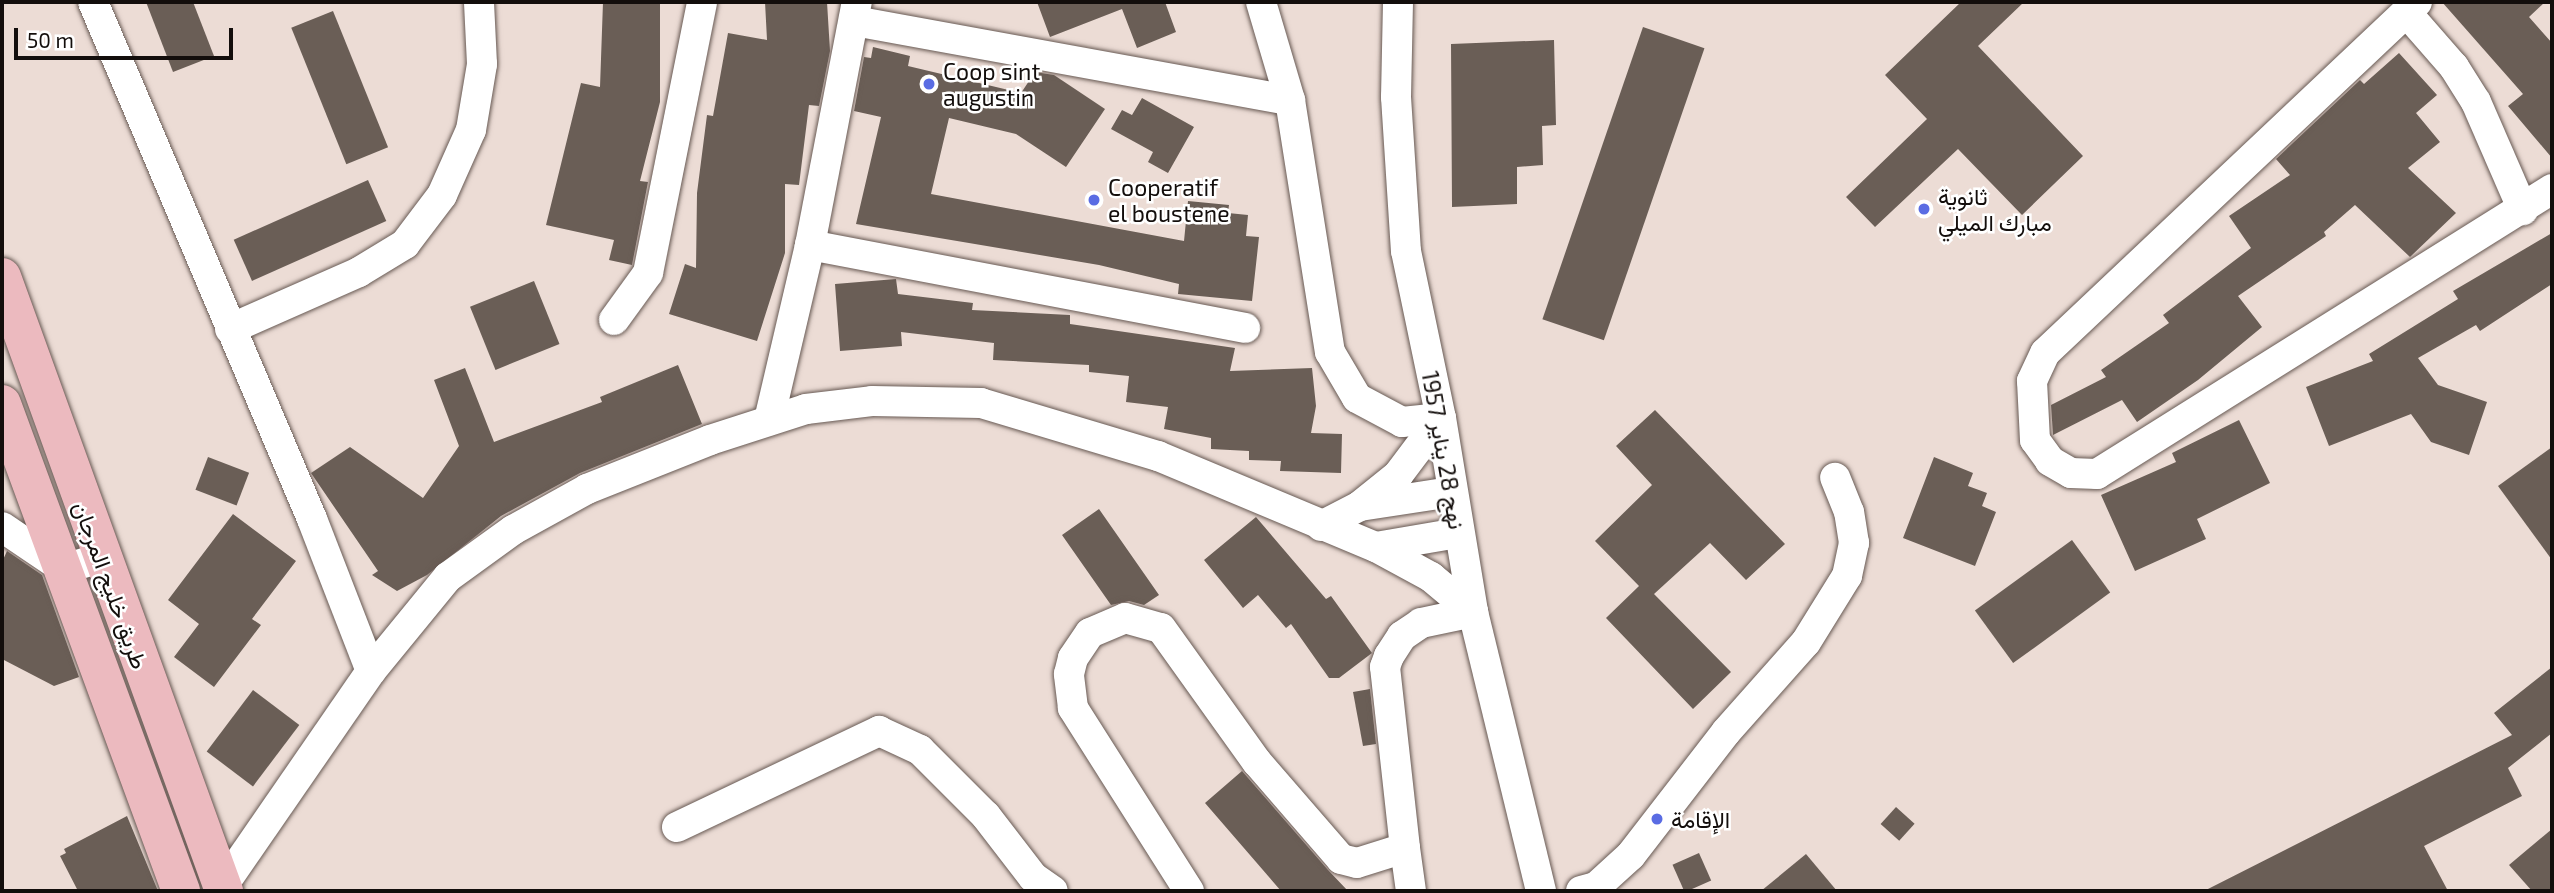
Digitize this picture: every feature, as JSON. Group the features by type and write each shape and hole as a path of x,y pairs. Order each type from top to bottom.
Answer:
{"main road":[{"name":"طريق خليج المرجان","path":"2,277 100,558 223,889"},
{"name":"طريق خليج المرجان","path":"2,404 181,891"}],"street":[{"path":"93,2 312,519 371,671"},
{"path":"230,329 359,272 405,244 442,195 471,130 482,64 480,2"},
{"path":"614,320 648,273 702,2"},
{"path":"1261,2 1290,100 1330,352 1357,398 1402,422 1441,418"},
{"name":"نهج 28 يناير 1957","path":"1398,2 1396,97 1406,251 1441,418 1473,612 1541,891"},
{"path":"2523,210 2476,102 2412,7 2045,353 2032,381 2035,440 2050,461 2071,473 2097,474 2523,210 2552,188"},
{"path":"769,419 810,245 855,12 1290,100"},
{"path":"810,245 1245,328"},
{"path":"223,889 371,671 448,577 513,530 587,489 769,419 806,409 872,401 981,403 1158,456 1377,547 1431,577 1473,612"},
{"path":"1321,526 1360,506 1398,475 1441,418"},
{"path":"1581,891 1596,887 1631,855 1726,732 1806,642 1847,576 1854,543 1849,512 1835,478"},
{"path":"1360,506 1452,492"},
{"path":"2,527 64,569 100,558"},
{"path":"1377,547 1458,533"},
{"path":"1411,891 1385,667 1402,636 1421,623 1473,612"},
{"path":"1189,891 1073,708 1069,674 1073,658 1090,633 1112,620 1138,618 1161,628 1248,751 1341,859 1357,863 1405,848"},
{"path":"677,827 879,731 920,750 986,816 1033,877 1053,891"}],"building":[{"path":"146,2 193,2 214,56 173,72"},
{"path":"603,2 660,2 660,102 640,181 648,182 632,265 609,260 614,240 546,225 581,83 600,87"},
{"path":"765,2 827,2 830,51 819,106 809,105 799,185 785,184 785,253 757,341 669,314 685,264 696,268 697,193 707,115 713,116 728,33 767,40"},
{"path":"1037,2 1165,2 1176,32 1137,48 1122,9 1050,37"},
{"path":"1961,2 2024,2 1978,46 2083,156 2022,215 1958,149 1875,227 1846,197 1927,119 1885,75"},
{"path":"2442,2 2545,2 2529,17 2552,43 2552,158 2508,106 2523,94"},
{"path":"333,11 388,147 346,164 291,28"},
{"path":"1643,27 1704,48 1604,340 1542,319"},
{"path":"1554,40 1556,125 1542,126 1543,165 1517,167 1517,204 1452,207 1451,44"},
{"path":"873,47 910,56 908,66 1021,93 1035,72 1054,75 1105,109 1066,167 1016,134 949,118 931,194 1184,241 1188,201 1229,205 1228,213 1248,215 1246,236 1259,237 1252,301 1178,294 1179,284 1099,265 856,224 881,117 854,111 864,57 871,58"},
{"path":"2399,53 2437,95 2416,113 2440,142 2408,168 2456,213 2410,257 2355,205 2324,232 2326,236 2238,296 2262,327 2198,380 2137,422 2122,400 2053,435 2051,405 2106,377 2101,370 2169,323 2163,315 2251,248 2229,216 2290,175 2276,159 2360,80 2364,84"},
{"path":"1142,98 1194,127 1168,173 1148,162 1153,152 1111,129 1122,110 1132,115"},
{"path":"368,180 386,221 252,281 234,240"},
{"path":"2552,233 2552,284 2480,331 2476,325 2418,358 2438,385 2487,402 2469,455 2431,442 2411,414 2329,446 2306,387 2373,361 2369,354 2458,299 2453,291"},
{"path":"896,279 898,294 973,303 972,310 1070,315 1070,324 1235,348 1230,371 1312,368 1316,406 1311,433 1342,434 1341,473 1280,471 1281,461 1249,460 1249,451 1211,449 1211,438 1164,429 1168,407 1126,402 1129,376 1089,372 1089,365 993,360 994,343 901,332 902,346 840,351 835,284"},
{"path":"534,281 559,344 495,370 470,307"},
{"path":"678,365 702,424 580,473 501,516 427,575 397,591 372,575 378,571 311,473 350,447 423,498 459,446 434,380 465,368 494,442 602,402 600,397"},
{"path":"1655,410 1785,544 1746,580 1710,543 1654,594 1731,672 1693,709 1606,618 1639,586 1595,541 1652,485 1616,446"},
{"path":"2239,420 2270,483 2197,519 2206,539 2135,571 2101,495 2176,462 2172,453"},
{"path":"2552,447 2552,560 2498,486"},
{"path":"208,457 249,473 237,505 195,490"},
{"path":"1934,457 1973,473 1968,486 1987,493 1982,506 1996,512 1975,566 1903,538"},
{"path":"1099,509 1159,595 1144,605 1129,601 1111,605 1062,535"},
{"path":"233,514 296,561 252,619 261,625 214,687 174,657 199,624 168,600"},
{"path":"1256,517 1326,599 1331,596 1372,653 1339,678 1329,678 1291,624 1286,628 1258,595 1243,608 1204,560"},
{"path":"2072,540 2110,593 2013,663 1975,611"},
{"path":"7,551 42,575 79,677 54,686 2,659 2,562"},
{"path":"2552,667 2552,733 2508,768 2522,796 2424,846 2448,891 2204,891 2512,735 2494,713"},
{"path":"1370,689 1376,744 1363,746 1353,692"},
{"path":"253,690 299,725 253,786 207,751"},
{"path":"1242,771 1348,891 1281,891 1205,803"},
{"path":"1896,807 1915,824 1899,841 1881,824"},
{"path":"127,816 158,891 78,891 60,856 66,853 64,849"},
{"path":"2552,829 2552,891 2532,891 2509,865"},
{"path":"1699,853 1711,880 1684,891 1673,865"},
{"path":"1806,854 1837,891 1761,891"}],"place":[{"name":"Coop sint augustin","path":"929,84"},
{"name":"Cooperatif el boustene","path":"1094,200"},
{"name":"ثانوية مبارك الميلي","path":"1924,209"},
{"name":"الإقامة","path":"1657,819"}]}
